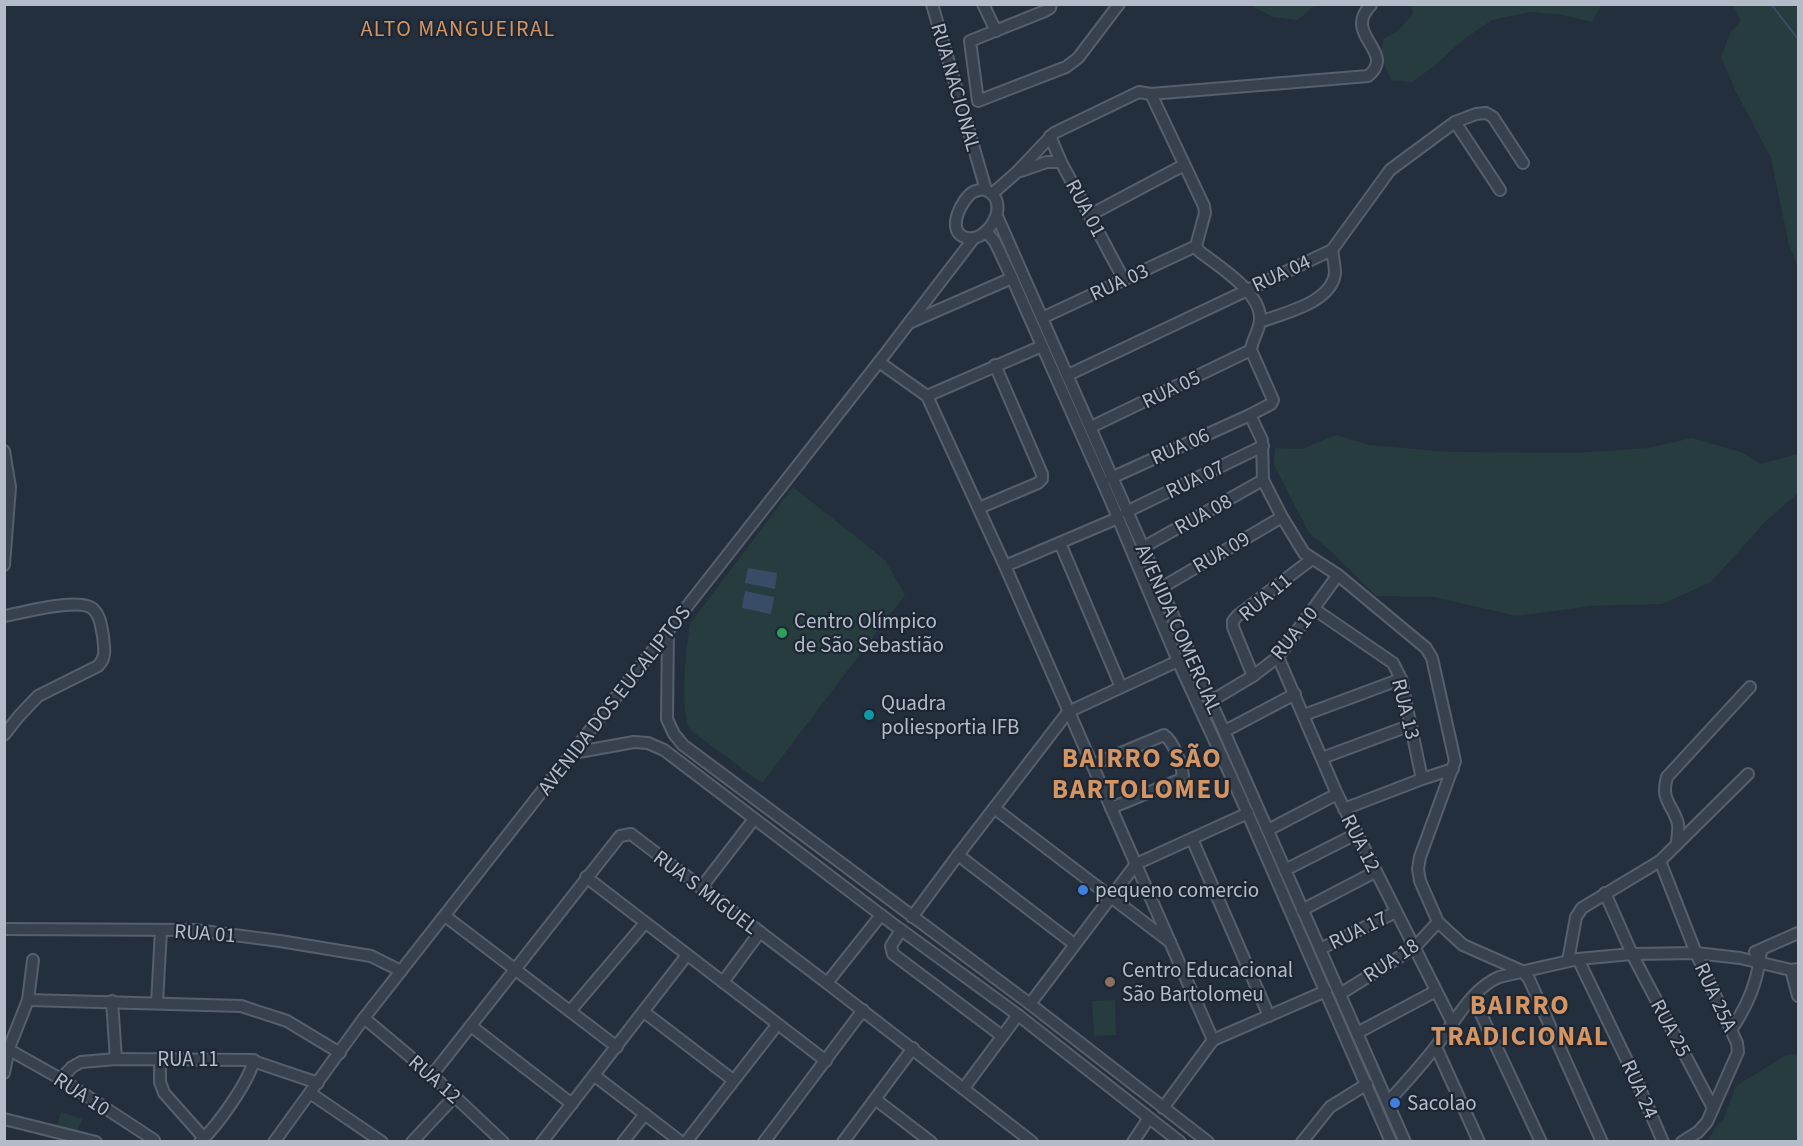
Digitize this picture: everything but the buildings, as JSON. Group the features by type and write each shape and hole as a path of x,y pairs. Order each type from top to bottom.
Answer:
{"street":[{"name":"RUA NACIONAL","path":"932,4 980,169 989,192"},
{"path":"982,4 996,31"},
{"path":"1051,4 1050,8 1045,11 970,41 978,101 1066,67 1078,58 1119,4"},
{"path":"974,191 989,192 1017,172 1050,136 1139,92 1151,94 1368,76 1376,70 1378,65 1377,57 1363,31 1361,21 1363,13 1371,5"},
{"path":"1151,94 1204,206 1205,213 1196,246 1199,251 1247,289 1259,311 1260,322 1251,350"},
{"name":"RUA 04","path":"1068,375 1332,250 1390,170 1455,122 1476,114 1486,113 1493,117 1523,163"},
{"path":"1455,122 1500,190"},
{"name":"RUA 01","path":"1050,136 1061,162 1124,280"},
{"path":"1017,172 1047,162 1061,162"},
{"path":"1090,215 1184,165"},
{"path":"956,260 957,217 964,202 974,191 980,169"},
{"path":"957,232 962,237 974,238 987,231 993,224 997,216 996,201 989,192"},
{"name":"AVENIDA COMERCIAL","path":"997,216 1091,427 1111,478 1114,497"},
{"name":"AVENIDA COMERCIAL","path":"987,231 995,242 1122,515 1178,661 1248,813 1271,852 1285,870 1405,1142"},
{"name":"AVENIDA DOS EUCALIPTOS","path":"276,1141 364,1018 974,238"},
{"name":"RUA 03","path":"1042,318 1196,246"},
{"path":"1260,322 1312,302 1323,295 1335,274 1332,250"},
{"path":"906,324 1012,278"},
{"path":"927,396 1042,346"},
{"name":"RUA 06","path":"1111,478 1270,404 1273,400 1251,350"},
{"name":"RUA 05","path":"1091,427 1251,350"},
{"path":"879,362 927,396 1005,566 1213,1040"},
{"path":"979,508 1038,483 1042,479 1042,474 995,365"},
{"path":"1250,415 1263,446 1263,480 1304,553 1338,575 1426,648 1432,658 1455,761 1420,857 1418,869 1420,881 1438,922 1463,945 1522,971 1529,979 1602,1142"},
{"name":"RUA 07","path":"1005,566 1122,515 1263,446"},
{"path":"4,451 10,487 4,565"},
{"name":"RUA 08","path":"1142,548 1263,480"},
{"name":"RUA 09","path":"1161,588 1282,517"},
{"name":"AVENIDA COMERCIAL","path":"1131,536 1142,548 1161,588 1251,790 1268,830 1271,852 1326,991 1391,1142"},
{"path":"1060,543 1121,687"},
{"name":"RUA 11","path":"1253,676 1233,627 1233,621 1312,559"},
{"name":"RUA 10","path":"1211,701 1253,676 1278,657 1338,575"},
{"path":"4,616 68,604 86,604 94,609 100,620 105,654 98,666 38,696 18,716 4,735"},
{"name":"RUA 13","path":"1314,609 1393,663 1401,680 1422,778"},
{"path":"668,629 667,719 674,734 683,745 1030,1004 1208,1142"},
{"name":"RUA 12","path":"1278,657 1344,809 1453,1024"},
{"path":"912,917 1068,712 1178,661"},
{"path":"1304,715 1401,680"},
{"path":"1677,844 1678,825 1665,800 1664,788 1667,777 1750,687"},
{"path":"1225,730 1295,694"},
{"path":"1322,758 1411,725"},
{"path":"1092,765 1164,735 1169,738 1183,776 1179,780 1111,808"},
{"path":"573,753 634,742 648,743 664,750 1018,1016 1180,1142"},
{"path":"698,776 707,764"},
{"path":"1344,809 1422,778 1453,769"},
{"path":"1573,960 1576,917 1586,904 1660,861 1748,774"},
{"path":"1240,796 1251,790"},
{"path":"1268,830 1337,794"},
{"path":"994,808 1170,943"},
{"path":"1030,1004 1136,864 1248,813"},
{"path":"700,888 754,819"},
{"name":"RUA S MIGUEL","path":"432,1075 620,836 631,834 964,1088 1017,1137 1032,1142"},
{"path":"1285,870 1356,834"},
{"path":"1192,839 1269,1016"},
{"path":"958,855 1074,944"},
{"name":"RUA 25A","path":"1660,861 1696,953 1737,1043 1738,1052 1713,1108"},
{"path":"1302,910 1376,872"},
{"path":"586,878 826,1061"},
{"name":"RUA 25","path":"1605,893 1632,954 1713,1108"},
{"path":"903,910 891,946 893,954 1002,1036"},
{"name":"RUA 17","path":"1320,949 1396,912"},
{"path":"827,982 881,915"},
{"path":"445,916 617,1047"},
{"name":"RUA 18","path":"1340,993 1414,948 1438,922"},
{"path":"571,1010 645,923"},
{"name":"RUA 01","path":"4,929 195,930 280,940 371,956 401,971"},
{"path":"157,1004 161,930"},
{"path":"723,981 760,932"},
{"path":"1740,958 1798,933"},
{"path":"1731,1030 1750,997 1760,963 1761,950"},
{"path":"1388,1102 1436,1047 1473,997 1491,980 1522,971 1573,960 1632,954 1696,953 1740,958 1795,970 1798,996"},
{"path":"542,1142 687,955"},
{"path":"4,1073 7,1047 28,1000 33,960"},
{"name":"RUA 24","path":"1573,960 1634,1075 1663,1142"},
{"path":"1163,1108 1213,1040 1326,991"},
{"path":"1357,1033 1436,991"},
{"path":"1473,997 1541,1142"},
{"path":"28,1000 241,1006 287,1021 340,1053"},
{"path":"112,1001 116,1059"},
{"path":"764,1142 863,1010"},
{"path":"644,1012 734,1080"},
{"path":"964,1088 1018,1016"},
{"name":"RUA 12","path":"364,1018 432,1075 503,1142"},
{"path":"1340,1024 1351,1019"},
{"path":"686,1142 777,1025"},
{"path":"471,1026 572,1104"},
{"name":"RUA 10","path":"7,1047 61,1079 153,1141"},
{"path":"1436,1047 1479,1142"},
{"path":"843,1142 913,1048"},
{"path":"1355,1058 1362,1057 1366,1053"},
{"name":"RUA 11","path":"61,1079 72,1067 81,1062 116,1059 254,1060 318,1083"},
{"path":"160,1059 160,1082 164,1093 202,1140 235,1096 254,1060"},
{"path":"595,1076 681,1142"},
{"path":"1302,1142 1330,1107 1367,1084"},
{"path":"310,1093 382,1142"},
{"path":"411,1142 455,1096"},
{"path":"875,1099 932,1142"},
{"path":"1682,1142 1698,1132 1707,1122 1713,1108"},
{"path":"623,1142 645,1114"},
{"path":"1133,1142 1149,1118"},
{"path":"4,1119 96,1142"}],"green space":[{"path":"1250,5 1315,5 1298,20 1273,17"},
{"path":"1411,5 1601,5 1592,22 1563,15 1531,12 1492,20 1464,39 1433,67 1412,82 1391,80 1381,57 1383,39 1398,31 1413,14"},
{"path":"1733,5 1798,5 1798,267 1789,245 1771,158 1735,90 1721,57 1731,31 1741,21"},
{"path":"1336,435 1369,445 1449,452 1575,453 1648,448 1692,438 1741,452 1760,464 1798,454 1798,493 1766,521 1711,582 1662,604 1591,606 1516,616 1435,597 1376,596 1333,553 1309,533 1274,465 1275,448 1302,449"},
{"name":"Centro Olímpico de São Sebastião","path":"793,487 885,560 905,595 762,783 690,730 684,693 687,648 690,624"},
{"path":"1115,1000 1116,1035 1094,1036 1092,1001"},
{"path":"1798,1054 1798,1141 1710,1141 1715,1128 1723,1120 1736,1086 1786,1055"},
{"path":"61,1112 82,1119 77,1132 57,1126"}],"water":[{"path":"748,568 777,573 775,589 745,583"},
{"path":"745,591 774,597 771,614 742,608"}],"waterway":[{"path":"1771,4 1798,39"}],"place":[{"name":"Centro Olímpico de São Sebastião","path":"782,633"},
{"name":"Quadra poliesportia IFB","path":"869,715"},
{"name":"pequeno comercio","path":"1083,890"},
{"name":"Centro Educacional São Bartolomeu","path":"1110,982"},
{"name":"Sacolao","path":"1395,1103"}],"district":[{"name":"ALTO MANGUEIRAL","path":"458,28"},
{"name":"BAIRRO SÃO BARTOLOMEU","path":"1142,774"},
{"name":"BAIRRO TRADICIONAL","path":"1520,1020"}]}
